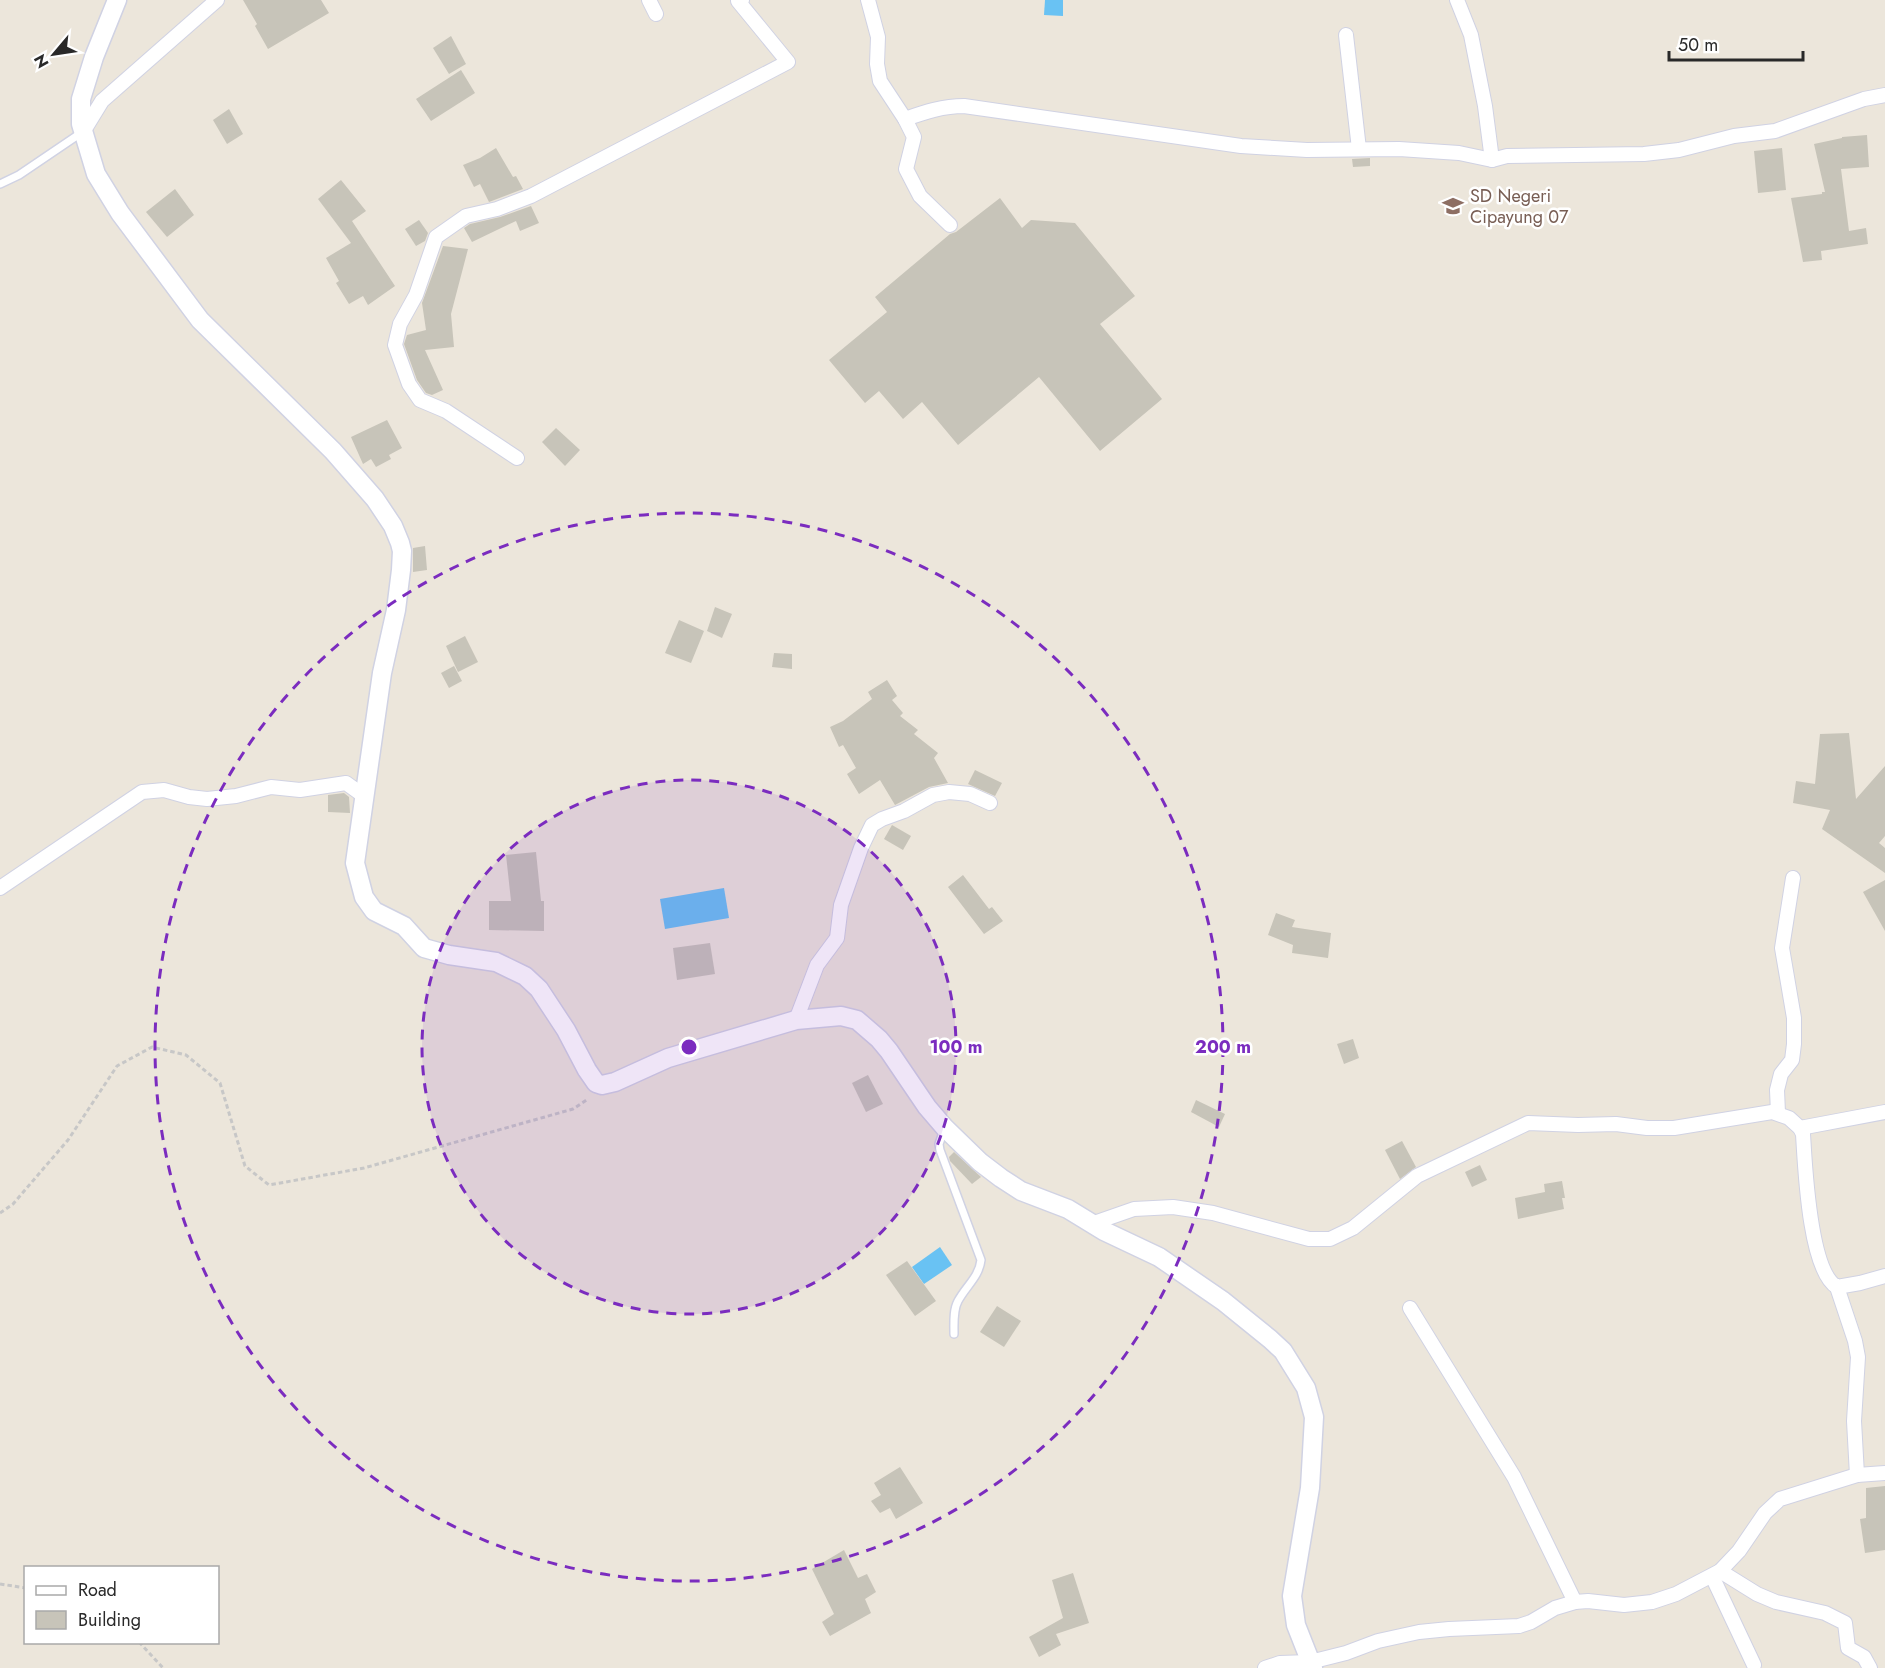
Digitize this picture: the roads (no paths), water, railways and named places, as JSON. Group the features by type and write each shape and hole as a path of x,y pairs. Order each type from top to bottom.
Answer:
{"street":[{"path":"117,0 84,87 81,110 83,132 96,174 120,213 209,331 333,451 375,499 393,526 400,543 401,570 396,610 382,673 355,862 364,897 374,911 404,926 424,948 449,955 496,962 525,976 539,989 556,1014 596,1083 608,1084 668,1058 796,1020 841,1016 857,1020 889,1051 927,1107 945,1128 980,1162 1021,1191 1068,1209 1091,1224 1159,1257 1223,1301 1283,1351 1306,1388 1314,1417 1309,1499 1292,1596 1296,1625 1311,1665"},
{"path":"83,132 102,101 217,0"},
{"path":"649,0 656,14"},
{"path":"517,458 446,411 420,400 409,384 395,345 400,324 416,295 436,237 466,216 497,209 531,196 788,62 738,1 742,0"},
{"path":"868,0 878,37 877,64 880,81 914,137 906,169 920,196 950,225"},
{"path":"1457,0 1471,35 1485,106 1492,160"},
{"path":"1346,35 1359,149"},
{"path":"905,119 951,106 964,106 1241,146 1307,150 1399,149 1459,153 1492,160 1507,156 1644,154 1679,150 1734,136 1775,131 1864,99 1885,94"},
{"path":"0,888 142,792 164,790 207,799 237,796 271,787 300,790 346,783 364,796"},
{"path":"796,1020 817,965 837,938 841,905 861,848 872,825 933,795 949,792 970,794 990,803"},
{"path":"1778,1113 1777,1090 1781,1074 1792,1060 1794,1044 1794,1018 1782,948 1793,878"},
{"path":"1800,1128 1885,1112"},
{"path":"1091,1224 1134,1209 1186,1207 1309,1239 1330,1239 1353,1228 1416,1176 1528,1123 1616,1124 1647,1128 1674,1128 1741,1116 1778,1113 1789,1118 1803,1134 1810,1219 1828,1279 1837,1287 1855,1341 1858,1357 1854,1421 1857,1475"},
{"path":"1837,1287 1885,1276"},
{"path":"1410,1308 1514,1477 1575,1602"},
{"path":"1265,1668 1280,1663 1311,1665 1378,1641 1419,1632 1519,1626 1555,1608 1575,1602 1642,1604 1676,1594 1716,1574 1740,1551 1773,1504 1793,1494 1857,1475 1885,1473"},
{"path":"1716,1574 1754,1665"},
{"path":"1716,1574 1757,1594 1786,1605 1825,1613 1845,1623 1848,1648 1864,1657 1870,1668"}],"lane":[{"path":"0,184 19,175 83,132"},
{"path":"945,1128 939,1144 940,1150 981,1260 977,1275 957,1302 954,1312 954,1334"}],"water":[{"path":"1045,0 1063,0 1063,16 1044,15"},
{"path":"724,888 729,918 665,929 660,899"},
{"path":"940,1247 952,1265 924,1284 912,1267"}],"place":[{"name":"SD Negeri Cipayung 07","path":"1453,206"}]}
